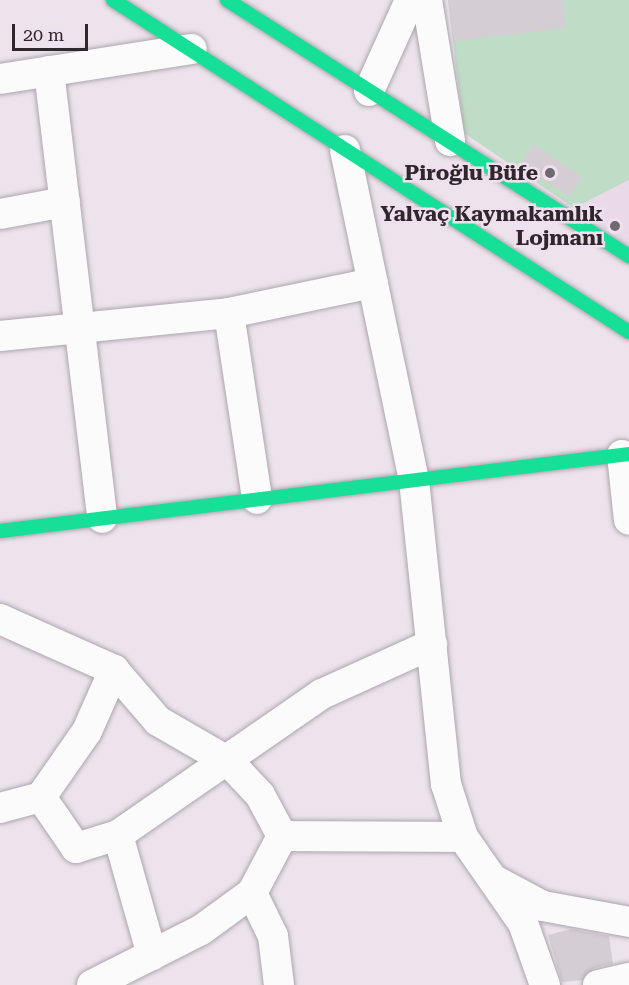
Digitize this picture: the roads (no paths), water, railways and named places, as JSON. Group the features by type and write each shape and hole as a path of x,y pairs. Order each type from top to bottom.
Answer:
{"main road":[{"path":"113,0 629,332"},
{"path":"227,0 629,256"},
{"path":"0,531 627,454"}],"street":[{"path":"369,91 410,0"},
{"path":"427,0 450,141"},
{"path":"0,79 192,49"},
{"path":"49,70 102,518"},
{"path":"345,150 414,480 446,784 463,837 523,923 545,985"},
{"path":"0,214 65,202"},
{"path":"0,336 79,325 229,313 373,282"},
{"path":"229,313 257,499"},
{"path":"627,454 629,520"},
{"path":"0,619 114,670 158,721 229,762 260,795 282,836"},
{"path":"40,797 76,848 118,835 229,762 322,694 432,644"},
{"path":"0,808 40,797 87,731 114,670"},
{"path":"118,835 152,955"},
{"path":"282,836 463,837"},
{"path":"92,985 201,930 252,893 282,836"},
{"path":"492,879 543,906 629,922"},
{"path":"252,893 273,936 279,985"},
{"path":"598,985 629,978"}],"place":[{"name":"Piroğlu Büfe","path":"550,173"},
{"name":"Yalvaç Kaymakamlık Lojmanı","path":"615,226"}]}
